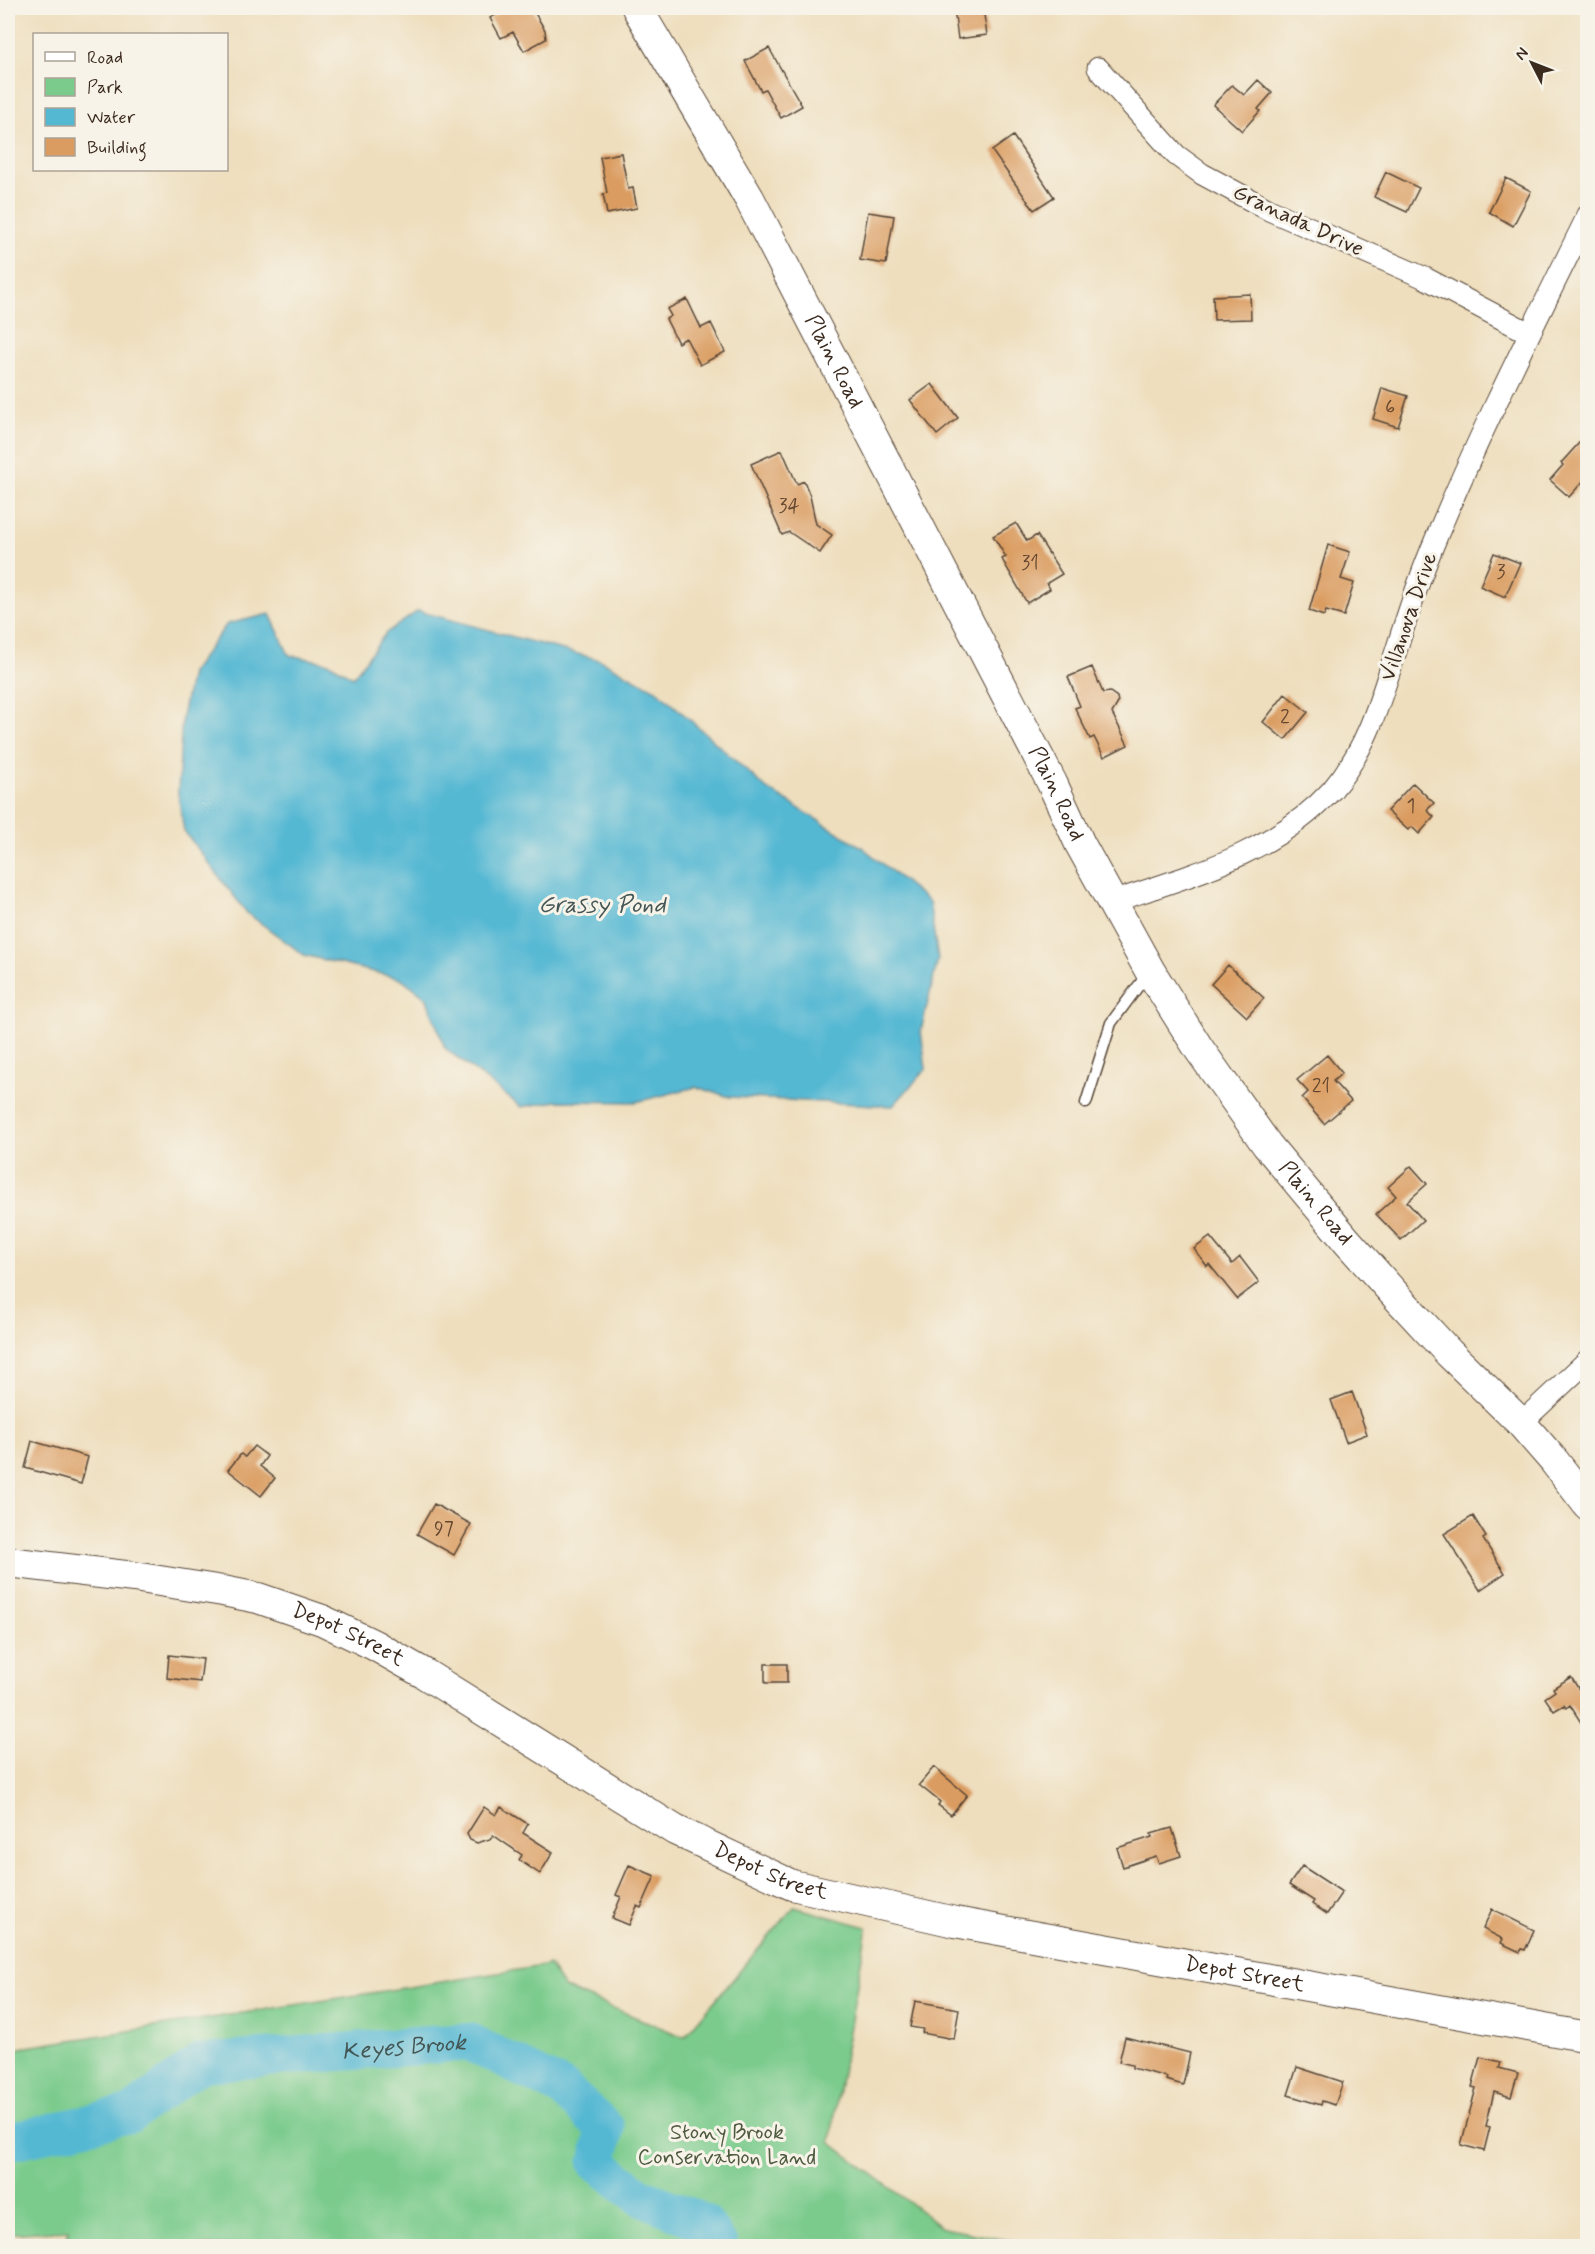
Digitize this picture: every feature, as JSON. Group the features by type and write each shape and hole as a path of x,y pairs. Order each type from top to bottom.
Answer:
{"main road":[{"name":"Plain Road","path":"637,8 749,198 1052,783 1080,844 1150,970 1199,1049 1266,1145 1347,1241 1449,1353 1521,1424 1554,1461 1587,1505"},
{"name":"Depot Street","path":"8,1562 134,1577 223,1591 258,1598 322,1620 374,1645 425,1674 675,1830 792,1885 955,1922 1587,2037"}],"street":[{"name":"Granada Drive","path":"1098,68 1176,155 1202,174 1269,210 1425,278 1529,333"},
{"name":"Villanova Drive","path":"1112,902 1217,865 1254,849 1307,813 1330,791 1350,766 1367,737 1380,706 1396,649 1432,548 1529,333 1587,215"},
{"path":"1521,1424 1587,1360"}],"lane":[{"path":"1086,1103 1111,1023 1150,970"}],"green space":[{"name":"Stony Brook Conservation Land","path":"794,1907 867,1927 830,2142 943,2228 1039,2246 38,2246 67,2242 68,2230 8,2234 8,2050 549,1965 564,1988 684,2037"}],"water":[{"name":"Grassy Pond","path":"418,611 600,660 658,691 767,789 862,847 929,902 938,959 921,1031 926,1069 893,1106 730,1097 696,1087 636,1102 557,1101 521,1107 445,1048 426,997 402,979 304,955 247,913 184,831 178,793 182,717 191,673 227,624 270,614 289,655 329,663 353,677 386,633"}],"building":[{"path":"497,8 532,8 545,30 546,39 524,51 513,32 501,38 490,18 499,13"},
{"path":"954,8 983,8 987,35 958,39"},
{"path":"769,48 802,106 781,118 765,89 761,91 745,61"},
{"path":"1258,80 1272,93 1242,131 1213,105 1232,85 1244,95"},
{"path":"1013,136 1054,197 1034,210 992,151"},
{"path":"621,153 628,189 633,188 637,208 607,214 603,194 607,193 600,157"},
{"path":"1386,172 1419,188 1407,212 1374,197"},
{"path":"1506,178 1531,191 1513,226 1489,212"},
{"path":"868,212 894,216 886,264 860,260"},
{"path":"1250,294 1251,319 1214,320 1213,296"},
{"path":"687,299 701,328 711,323 725,352 700,365 686,338 678,343 666,319 671,316 667,309"},
{"path":"932,384 958,418 937,435 910,400"},
{"path":"1382,388 1408,396 1398,427 1373,419"},
{"path":"1587,434 1587,477 1569,497 1550,480 1563,465 1561,463"},
{"path":"782,450 797,484 804,481 816,524 832,535 820,553 789,532 782,535 751,464"},
{"path":"1016,523 1027,541 1037,535 1062,574 1047,583 1050,589 1027,603 1002,559 1006,557 993,536"},
{"path":"1328,545 1350,552 1341,579 1354,583 1344,616 1326,611 1324,616 1309,611"},
{"path":"1494,553 1520,563 1505,597 1480,586"},
{"path":"1092,667 1103,693 1110,692 1117,697 1118,703 1112,713 1128,745 1104,757 1094,737 1090,739 1075,708 1080,706 1068,677"},
{"path":"1285,694 1308,712 1285,740 1263,722"},
{"path":"1413,783 1434,803 1427,810 1434,817 1419,834 1412,827 1408,830 1387,811"},
{"path":"1228,965 1264,998 1247,1017 1211,984"},
{"path":"1327,1055 1342,1073 1333,1081 1351,1101 1324,1124 1302,1098 1308,1092 1297,1080"},
{"path":"1411,1166 1427,1184 1407,1202 1423,1220 1401,1240 1376,1214 1396,1196 1388,1187"},
{"path":"1210,1237 1232,1264 1240,1257 1259,1282 1237,1299 1194,1249"},
{"path":"1352,1392 1367,1434 1346,1442 1331,1400"},
{"path":"32,1441 88,1457 81,1484 25,1468"},
{"path":"254,1446 267,1456 260,1466 275,1478 261,1496 228,1470 241,1454 245,1457"},
{"path":"434,1504 471,1524 454,1555 417,1534"},
{"path":"1473,1516 1486,1537 1483,1539 1505,1573 1480,1590 1444,1534"},
{"path":"169,1655 203,1659 200,1682 167,1678"},
{"path":"765,1664 787,1664 787,1683 765,1683"},
{"path":"1571,1677 1587,1702 1587,1732 1570,1705 1566,1708 1564,1705 1554,1711 1545,1698 1555,1691 1553,1688"},
{"path":"934,1767 967,1795 951,1815 938,1805 940,1802 919,1785"},
{"path":"484,1807 496,1815 501,1807 528,1824 523,1833 553,1852 540,1874 519,1860 522,1855 493,1835 490,1839 477,1843 470,1840 467,1834"},
{"path":"1172,1828 1181,1856 1159,1863 1156,1856 1123,1867 1117,1848"},
{"path":"629,1865 655,1876 641,1908 637,1906 629,1925 612,1918 621,1897 616,1895"},
{"path":"1302,1866 1342,1892 1327,1914 1312,1904 1314,1901 1289,1885"},
{"path":"1492,1909 1534,1930 1525,1950 1522,1949 1520,1952 1501,1943 1503,1939 1483,1929"},
{"path":"915,2001 959,2009 954,2039 922,2033 923,2029 910,2027"},
{"path":"1125,2037 1190,2053 1183,2085 1166,2080 1167,2077 1132,2068 1132,2065 1119,2062"},
{"path":"1480,2057 1501,2062 1499,2068 1518,2073 1511,2097 1494,2092 1486,2126 1490,2127 1484,2151 1461,2145 1476,2088 1472,2087"},
{"path":"1297,2067 1343,2082 1335,2105 1322,2101 1321,2105 1288,2095"}],"waterway":[{"name":"Keyes Brook","path":"8,2142 130,2114 201,2063 469,2042 562,2088 606,2129 597,2163 640,2196 704,2223 719,2246"}]}
